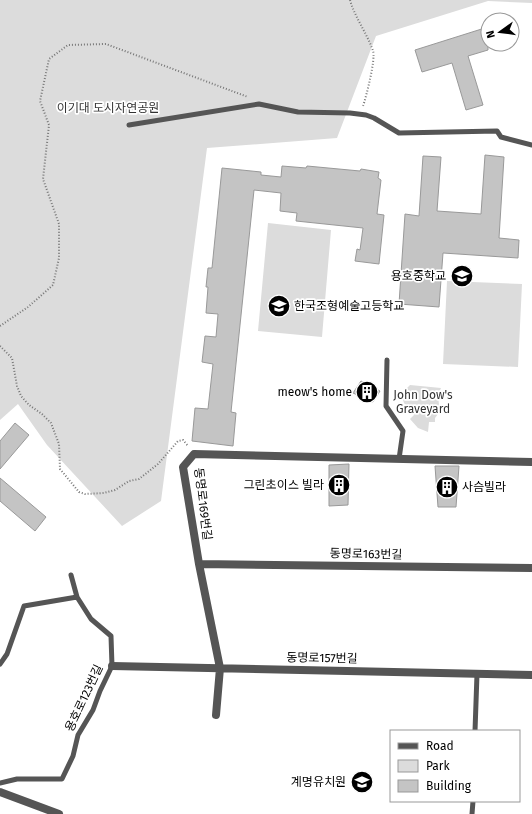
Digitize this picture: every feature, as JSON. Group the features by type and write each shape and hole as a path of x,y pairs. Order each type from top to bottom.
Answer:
{"street":[{"name":"동명로169번길","path":"216,715 220,668 199,564 183,467 194,454 532,462"},
{"name":"동명로163번길","path":"199,564 532,568"},
{"name":"동명로157번길","path":"112,666 532,675"},
{"path":"0,792 59,814"}],"lane":[{"path":"129,125 259,104 298,112 359,114 374,118 399,133 496,131 501,136 532,146"},
{"path":"387,360 386,406 403,431 399,459"},
{"name":"용호로123번길","path":"0,784 17,779 62,779 73,756 78,735 93,710 112,666 111,636 91,619 77,597 71,575"},
{"path":"0,664 7,654 24,606 77,597"},
{"path":"475,730 477,674"},
{"path":"472,814 473,802"}],"path":[{"path":"350,0 353,12 374,53 368,89 359,114"},
{"path":"0,326 28,307 53,285 59,258 59,224 43,179 49,125 40,101 49,59 68,45 106,44 250,98 259,104"},
{"path":"0,346 12,358 17,386 21,396 29,405 42,414 51,423 59,444 60,469 79,492 85,494 104,494 115,490 129,481 139,479 158,464 178,441 183,440 194,454"}],"green space":[{"name":"이기대 도시자연공원","path":"0,0 532,0 532,3 488,1 376,36 337,138 207,148 161,501 122,526 47,445 18,404 0,420"},
{"path":"268,223 331,230 322,337 258,331"},
{"path":"447,281 522,284 518,367 443,364"},
{"name":"John Dow's Graveyard","path":"410,385 441,388 438,395 439,405 442,406 435,418 435,422 429,422 428,432 418,428 410,419 414,415 404,403 401,394"}],"building":[{"path":"480,30 480,52 481,52 468,56 483,105 466,110 452,63 422,72 415,50"},
{"path":"485,155 504,157 499,238 519,240 518,258 443,253 439,307 399,304 405,214 419,216 423,156 441,157 437,211 481,214"},
{"path":"282,166 306,168 307,166 360,171 361,169 379,172 378,178 381,180 377,214 384,215 379,264 355,261 357,249 360,250 363,228 296,221 297,213 280,211 281,193 254,190 231,412 236,413 233,446 192,441 195,408 208,409 213,364 202,362 205,336 216,337 218,314 206,313 208,287 206,287 208,268 212,268 222,168 261,172 261,175 281,177"},
{"name":"meow's home","path":"361,381 380,391 373,402 353,393"},
{"path":"15,423 29,435 0,469 0,441"},
{"name":"그린초이스 빌라","path":"349,464 348,505 329,506 329,465"},
{"name":"사슴빌라","path":"435,466 459,466 456,507 438,507"},
{"path":"0,478 46,517 35,531 0,501"}],"place":[{"name":"용호중학교","path":"462,276"},
{"name":"한국조형예술고등학교","path":"279,306"},
{"name":"meow's home","path":"367,392"},
{"name":"그린초이스 빌라","path":"339,485"},
{"name":"사슴빌라","path":"447,487"},
{"name":"계명유치원","path":"362,782"}]}
